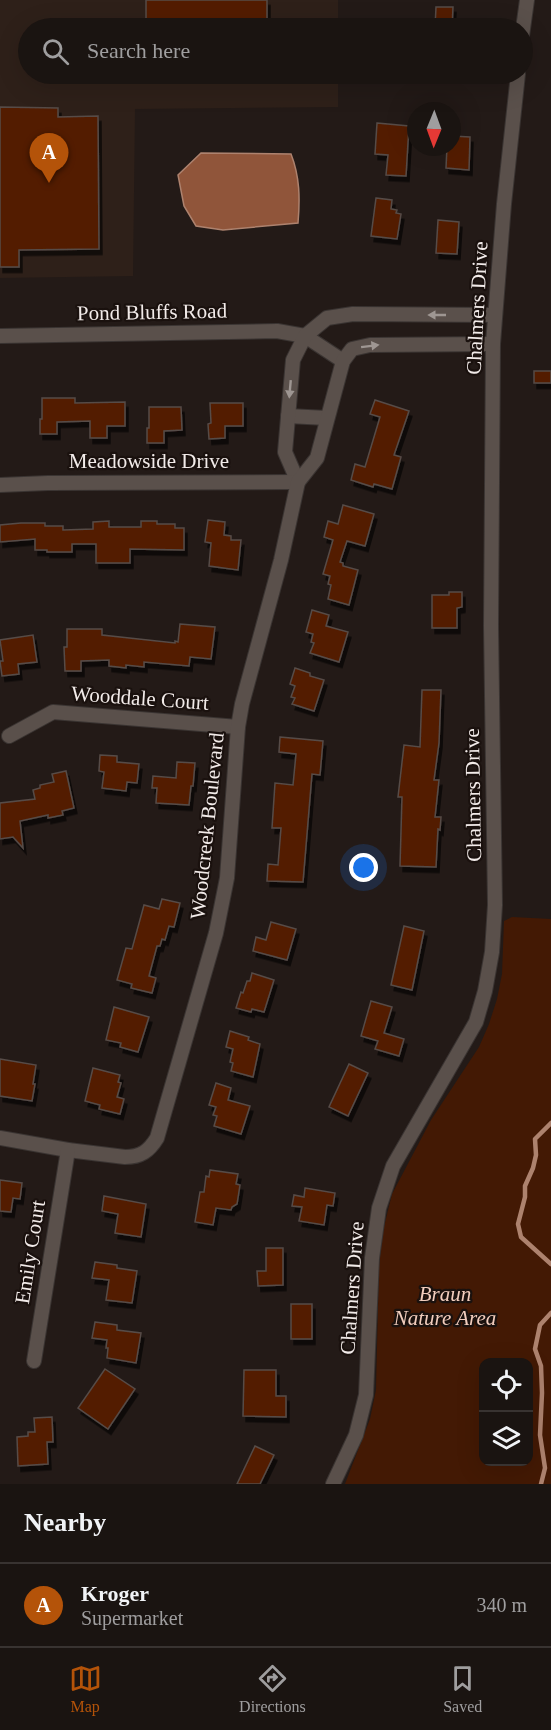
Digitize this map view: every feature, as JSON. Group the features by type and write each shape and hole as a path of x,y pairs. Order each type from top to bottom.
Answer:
{"street":[{"path":"524,18 527,0"},
{"name":"Chalmers Drive","path":"333,1484 356,1435 366,1395 372,1258 379,1208 393,1166 476,1022 486,991 492,952 495,904 491,626 493,344 517,84"},
{"path":"298,482 285,452 293,360 305,336 327,318 353,314 495,315"},
{"name":"Pond Bluffs Road","path":"0,336 277,331 305,336"},
{"path":"305,336 343,361 352,350 370,345 493,344"},
{"name":"Woodcreek Boulevard","path":"68,1150 135,1157 152,1147 157,1138 216,933 227,878 238,727 245,693 281,560 298,482 317,458 343,361"},
{"path":"288,416 327,418"},
{"name":"Meadowside Drive","path":"0,485 298,482"},
{"name":"Wooddale Court","path":"9,736 53,712 238,727"},
{"path":"0,1138 68,1150"},
{"name":"Emily Court","path":"34,1361 68,1150"}],"shaded area":[{"path":"0,0 338,0 338,18 18,18 18,84 338,84 338,107 135,109 133,276 0,278"},
{"path":"201,153 291,154 299,188 298,223 223,230 196,226 184,206 178,175"}],"green space":[{"name":"Braun Nature Area","path":"512,917 551,919 551,1484 345,1484 370,1419 376,1390 379,1265 383,1231 392,1194 431,1120 479,1047 497,999 502,974 504,921"}],"building":[{"path":"146,0 267,0 267,18 146,18"},
{"path":"436,7 453,7 452,18 435,18"},
{"path":"0,107 58,108 58,117 98,116 99,249 19,250 19,267 0,267"},
{"path":"377,123 407,126 406,176 386,175 388,155 375,154"},
{"path":"461,136 470,137 469,170 446,168 447,156 461,156"},
{"path":"376,198 392,200 391,209 401,214 397,239 371,236"},
{"path":"438,220 459,222 457,254 436,253"},
{"path":"534,371 551,371 551,383 534,383"},
{"path":"42,398 75,398 75,403 125,402 125,426 107,426 107,438 90,438 90,421 57,422 57,434 40,434"},
{"path":"375,400 409,411 394,455 401,457 392,489 374,484 373,487 351,480 355,464 365,467 380,417 370,414"},
{"path":"210,403 243,403 243,426 225,426 225,438 209,439"},
{"path":"149,407 181,407 182,430 164,431 164,443 147,443"},
{"path":"343,505 374,514 365,546 347,541 340,562 343,566 358,570 349,605 328,599 330,576 323,574 333,540 324,537 328,521 338,524"},
{"path":"208,520 225,522 224,535 231,536 231,540 241,540 238,570 209,566 211,543 205,542"},
{"path":"109,521 109,527 141,527 141,521 175,524 175,528 184,528 184,550 130,549 130,563 96,563 96,544 72,544 72,552 47,552 47,550 35,550 35,539 0,542 0,525 45,523 45,526 63,526 63,530 93,529 93,522"},
{"path":"449,592 462,592 462,607 457,608 457,628 432,628 432,595 449,595"},
{"path":"312,610 329,615 326,626 348,632 339,662 310,653 314,643 311,642 313,634 306,632"},
{"path":"180,624 215,627 211,659 190,657 189,666 144,662 144,667 126,665 126,668 109,666 109,660 81,661 81,671 65,671 64,647 67,647 67,629 102,629 102,635 175,643 175,641 178,642"},
{"path":"33,635 37,662 18,664 19,674 2,676 0,661 3,661 0,640"},
{"path":"295,668 324,680 314,711 292,704 295,698 291,697 295,686 290,684"},
{"path":"422,690 441,690 439,743 434,780 439,780 435,817 441,817 436,867 400,866 402,797 398,797 404,745 420,747"},
{"path":"280,737 323,741 320,775 312,774 303,882 267,881 268,864 278,865 281,828 272,828 275,783 293,785 296,754 279,752"},
{"path":"100,755 117,756 117,762 139,764 137,783 127,782 126,791 102,788 104,772 99,771"},
{"path":"177,762 195,763 189,805 156,803 157,788 152,788 153,776 176,778"},
{"path":"66,771 74,808 62,811 63,815 48,818 48,815 20,821 23,848 13,837 0,839 0,803 35,799 33,790 40,788 40,785 54,782 52,774"},
{"path":"162,899 180,903 174,927 169,926 165,940 162,939 160,946 157,946 149,976 156,978 152,993 131,988 132,984 117,980 126,948 132,949 144,905 159,909"},
{"path":"271,922 296,929 287,960 253,951 256,937 266,940"},
{"path":"404,926 424,931 412,990 391,985"},
{"path":"252,973 274,980 264,1012 252,1009 251,1012 236,1008 241,992 243,993 247,981 250,981"},
{"path":"371,1001 392,1007 384,1033 404,1039 399,1056 375,1049 378,1041 361,1036"},
{"path":"114,1007 149,1017 138,1052 120,1047 121,1043 106,1040"},
{"path":"230,1031 249,1037 248,1040 260,1044 253,1077 231,1071 233,1063 230,1062 233,1049 226,1047"},
{"path":"0,1059 36,1065 32,1101 0,1096"},
{"path":"349,1064 368,1073 348,1116 329,1107"},
{"path":"93,1068 120,1075 118,1082 121,1083 117,1097 124,1099 120,1114 99,1109 100,1105 85,1101"},
{"path":"216,1083 231,1088 228,1100 250,1106 241,1134 214,1126 217,1116 213,1115 216,1107 209,1105"},
{"path":"210,1170 238,1174 236,1184 240,1185 237,1204 231,1210 216,1208 213,1225 195,1222 200,1192 204,1192 206,1176 209,1177"},
{"path":"0,1180 22,1183 20,1199 13,1198 11,1212 0,1211"},
{"path":"305,1188 335,1193 333,1206 327,1205 324,1225 299,1221 302,1207 292,1206 294,1195 304,1197"},
{"path":"104,1196 146,1204 141,1237 115,1233 118,1214 102,1211"},
{"path":"266,1248 283,1248 283,1285 258,1286 257,1271 266,1271"},
{"path":"95,1262 137,1271 132,1303 106,1300 109,1280 92,1278"},
{"path":"291,1304 312,1304 312,1339 291,1339"},
{"path":"95,1322 117,1325 117,1330 141,1333 136,1363 107,1358 107,1340 92,1338"},
{"path":"105,1369 135,1389 108,1429 78,1408"},
{"path":"244,1370 276,1370 276,1396 286,1396 286,1417 243,1416"},
{"path":"52,1417 53,1442 47,1442 48,1464 18,1466 17,1437 28,1436 28,1432 35,1432 34,1418"},
{"path":"255,1446 274,1455 260,1484 237,1484"}],"waterway":[{"path":"551,1123 535,1139 536,1155 525,1186 525,1197 518,1224 521,1237 551,1264"},
{"path":"541,1484 545,1468 540,1435 541,1366 535,1349 540,1325 551,1313"}],"place":[{"name":"Kroger","path":"49,183"}]}
